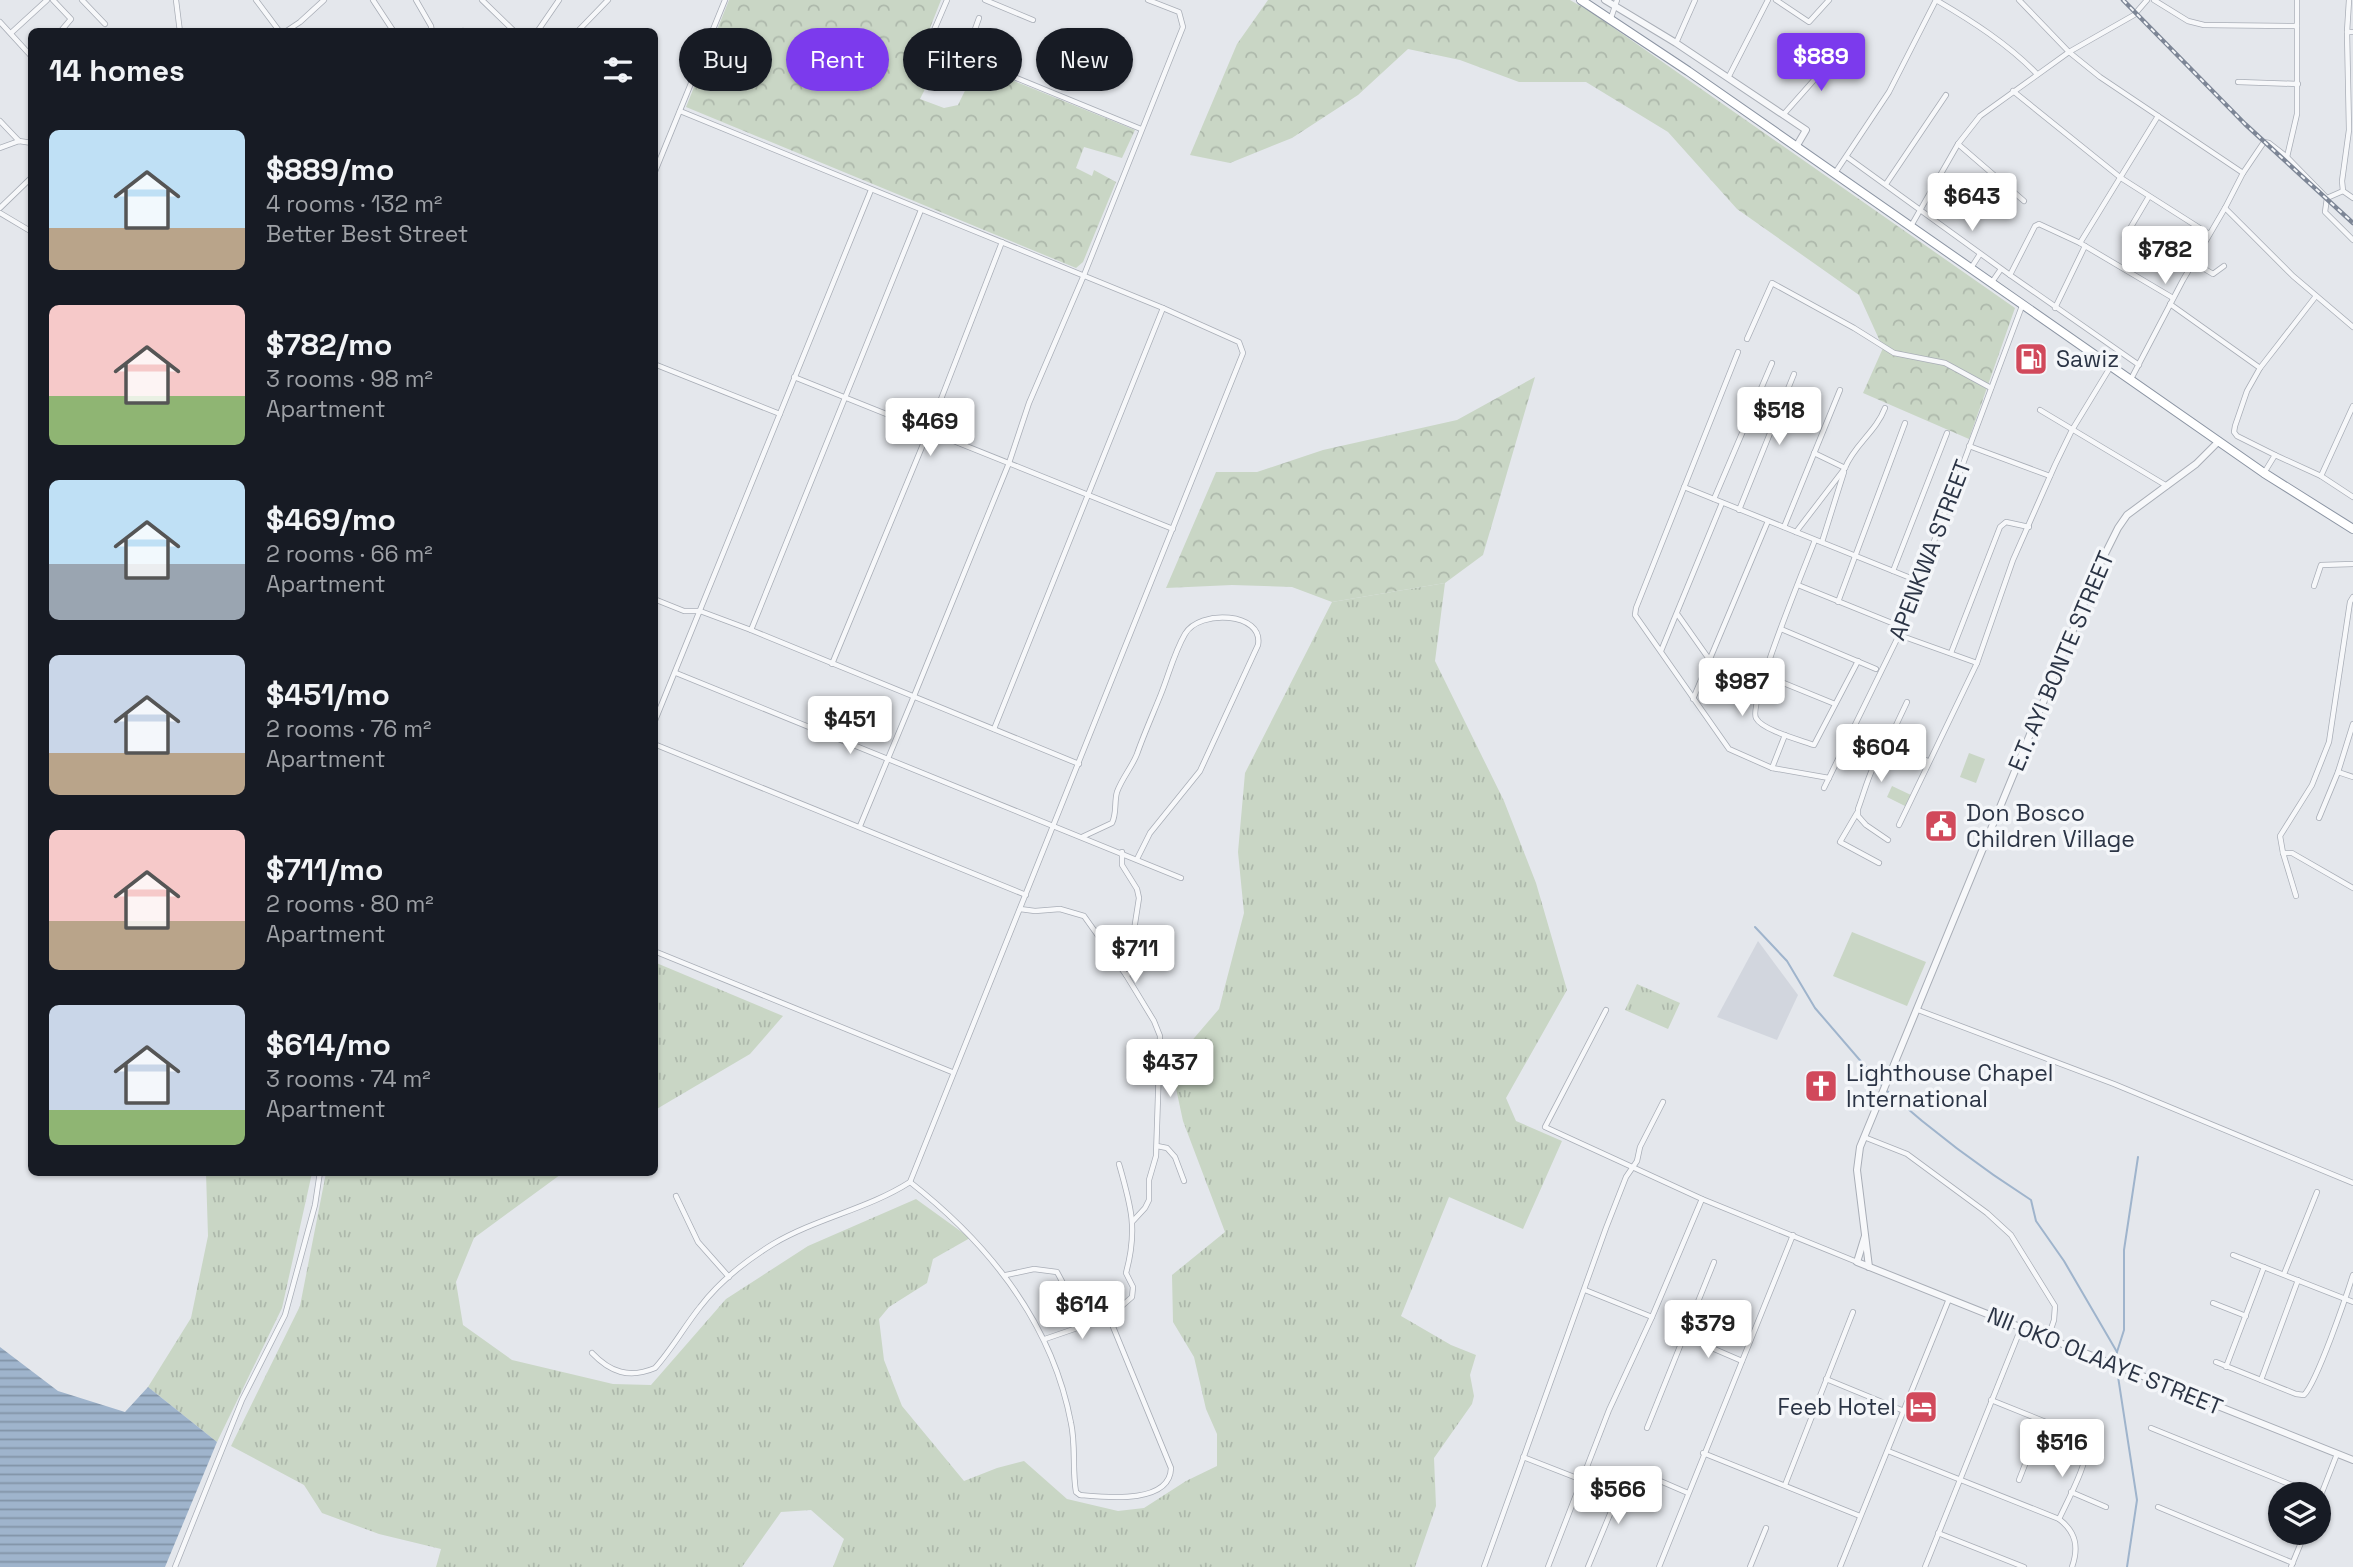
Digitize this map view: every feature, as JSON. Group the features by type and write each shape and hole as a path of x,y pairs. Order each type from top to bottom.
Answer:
{"highway":[{"path":"1581,0 1835,173 2264,473 2353,529"}],"street":[{"path":"11,33 47,0"},
{"path":"53,0 71,19 63,28"},
{"path":"82,0 105,24"},
{"path":"176,0 180,28"},
{"path":"257,0 277,28"},
{"path":"291,28 324,0"},
{"path":"373,0 391,28"},
{"path":"416,0 431,28"},
{"path":"482,0 510,28"},
{"path":"540,28 559,0"},
{"path":"581,28 608,0"},
{"path":"658,164 725,0"},
{"path":"935,28 947,0"},
{"path":"985,0 1033,20"},
{"path":"860,826 1183,27 1179,12 1148,0"},
{"path":"1605,0 1616,3 1806,130 1796,148"},
{"path":"1676,43 1695,0"},
{"path":"1728,78 1768,0"},
{"path":"1776,0 1810,22 1829,0"},
{"path":"1835,173 1889,92 1936,0 1984,29 2022,58 2037,74"},
{"path":"2019,0 2069,52 2100,77 2243,173"},
{"path":"2137,0 2143,6"},
{"path":"1911,226 1958,144 1980,116 2069,52 2120,24 2147,0"},
{"path":"2154,0 2188,21 2204,25 2297,26"},
{"path":"2287,157 2297,114 2297,0"},
{"path":"2349,0 2351,133 2342,181 2343,191 2353,198"},
{"path":"1611,18 1616,3"},
{"path":"975,28 979,18"},
{"path":"0,22 28,52"},
{"path":"1782,116 1814,80 1835,49"},
{"path":"1022,81 1141,129"},
{"path":"2238,82 2298,84"},
{"path":"2013,91 2148,198 2209,234"},
{"path":"1886,184 1946,95"},
{"path":"592,1353 604,1366 617,1371 644,1372 655,1368 701,1305 729,1277 770,1246 803,1227 892,1194 910,1182 1242,353 1238,342 1163,308 680,111"},
{"path":"2055,308 2083,245 2158,116"},
{"path":"0,121 19,141"},
{"path":"0,148 19,141 28,142"},
{"path":"2131,379 2171,301 2243,173 2264,142 2269,142 2287,157 2327,198"},
{"path":"1958,144 2024,201"},
{"path":"1847,157 2055,308 2139,365"},
{"path":"28,181 0,211 28,229"},
{"path":"658,713 871,190"},
{"path":"2327,198 2343,191"},
{"path":"2125,237 2148,198"},
{"path":"2327,198 2325,212 2353,240"},
{"path":"2225,208 2316,296 2353,327"},
{"path":"751,631 921,210"},
{"path":"2010,275 2037,224 2083,245 2171,301 2260,368"},
{"path":"832,664 929,430 1002,243"},
{"path":"1971,268 1980,254"},
{"path":"2193,262 2213,274 2224,266"},
{"path":"1992,283 2001,269"},
{"path":"1747,339 1772,283 1844,322 1894,354 1945,363 1991,388"},
{"path":"2316,296 2260,368 2247,391 2234,432 2275,455 2321,475 2353,497"},
{"name":"APENKWA STREET","path":"1824,788 1899,635 2022,306"},
{"path":"994,729 1163,308"},
{"path":"1738,352 1635,615 1729,749 1772,768 1829,778"},
{"path":"1714,499 1772,363"},
{"path":"658,365 780,414"},
{"path":"1899,825 1977,663 2013,560 2050,476 2072,430 2111,366"},
{"path":"1740,510 1794,374"},
{"path":"794,377 1173,530"},
{"path":"1784,527 1840,390"},
{"path":"2321,475 2353,406"},
{"path":"1822,542 1850,454 1875,428 1885,408"},
{"path":"2040,410 2167,486"},
{"path":"1838,602 1905,423"},
{"path":"1893,571 1947,433"},
{"name":"E.T. AYI BONTE STREET","path":"1869,1267 1857,1170 1864,1137 2101,562 2127,515 2196,464 2219,441"},
{"path":"1969,446 2050,476"},
{"path":"1814,453 1845,468"},
{"path":"2264,473 2275,455"},
{"path":"1796,532 1845,468"},
{"path":"1684,488 1917,581"},
{"path":"1660,652 1722,503"},
{"path":"1693,699 1768,521"},
{"path":"1951,653 2000,527 2006,522 2029,527"},
{"path":"1815,540 1764,675 1754,714 1757,721 1764,727 1814,745 1858,661"},
{"path":"2314,586 2321,565 2353,564"},
{"path":"1798,585 1892,623"},
{"path":"2352,599 2353,608"},
{"path":"2296,896 2280,836 2312,785 2329,742 2352,599"},
{"path":"658,601 684,611 700,611 1079,764"},
{"path":"1677,614 1709,660"},
{"path":"1082,837 1112,823 1118,788 1138,752 1176,653 1190,627 1216,617 1233,618 1247,624 1257,630 1260,637 1258,645 1214,743 1194,781 1150,833 1137,859"},
{"path":"1781,629 1876,669"},
{"path":"1899,635 1977,663"},
{"path":"675,673 1181,878"},
{"path":"1764,675 1835,704"},
{"path":"1890,745 1907,702"},
{"path":"2319,818 2338,772 2353,724"},
{"path":"1772,768 1785,734"},
{"path":"1890,745 1928,761"},
{"path":"1879,863 1840,842 1857,812 1873,767 1885,748 1890,745"},
{"path":"658,746 1026,895"},
{"path":"2338,772 2353,777"},
{"path":"1857,812 1862,821 1888,840"},
{"path":"1122,852 1122,865 1137,888 1139,898 1134,930 1144,954 1140,968 1126,975"},
{"path":"2283,853 2292,853 2353,888"},
{"path":"1020,909 1060,909 1084,916 1126,975 1160,1035 1157,1146 1149,1180 1149,1200 1133,1221"},
{"path":"658,953 952,1072"},
{"path":"1606,1010 1545,1127 1702,1199 1857,1262 1866,1235"},
{"path":"1918,1010 2114,1084 2353,1183"},
{"path":"1484,1567 1611,1215 1626,1177 1633,1168 1640,1147 1663,1102"},
{"path":"1864,1137 1907,1154 1987,1213 2011,1235 2055,1306 2048,1338"},
{"path":"1157,1146 1167,1148 1175,1157 1184,1181"},
{"path":"1045,1339 1109,1317 1128,1303 1134,1291 1126,1273 1132,1254 1133,1221 1119,1164"},
{"path":"175,1567 242,1401 285,1315 319,1176"},
{"path":"910,1182 970,1235 1006,1275 1045,1339 1064,1391 1072,1425 1076,1492 1080,1495 1122,1498 1154,1491 1166,1483 1171,1475 1168,1457 1157,1437 1109,1317"},
{"path":"2284,1274 2317,1192"},
{"path":"676,1196 698,1242 729,1277"},
{"path":"1548,1567 1609,1409 1702,1199"},
{"path":"1658,1567 1794,1235"},
{"path":"2233,1255 2353,1302"},
{"path":"1647,1428 1714,1262"},
{"name":"NII OKO OLAAYE STREET","path":"1857,1262 2352,1458"},
{"path":"2226,1367 2264,1267"},
{"path":"1006,1275 1034,1269 1057,1272 1072,1300 1082,1328"},
{"path":"2216,1362 2304,1395 2308,1392 2353,1275"},
{"path":"2261,1380 2298,1280"},
{"path":"1585,1290 1652,1317"},
{"path":"1840,1567 1949,1299"},
{"path":"2213,1303 2246,1316"},
{"path":"1786,1485 1853,1312"},
{"path":"1925,1567 2021,1328"},
{"path":"1684,1336 1742,1361"},
{"path":"1826,1379 1904,1411"},
{"path":"1991,1400 2089,1441 2059,1519"},
{"path":"2019,1480 2042,1421"},
{"path":"2151,1428 2282,1482"},
{"path":"1888,1451 2059,1519 2073,1534 2076,1545 2072,1567"},
{"path":"1703,1453 1860,1516"},
{"path":"2325,1482 2337,1454"},
{"path":"1523,1457 1582,1480"},
{"path":"1588,1567 1625,1478 1631,1471 1637,1471 1688,1493"},
{"path":"2071,1492 2106,1507"},
{"path":"2158,1507 2292,1565 2300,1545"},
{"path":"1750,1567 1766,1528"},
{"path":"1938,1533 2024,1567"}],"shaded area":[{"path":"1758,941 1798,995 1777,1040 1717,1017"}],"green space":[{"path":"729,0 941,0 930,28 903,28 903,91 924,91 920,99 944,108 958,105 965,91 1022,91 1022,84 1135,130 1122,158 1084,147 1076,168 1092,176 1094,170 1116,182 1083,262 1076,268 686,107 692,91 772,91 772,28 718,28"},
{"path":"1268,0 1570,0 1591,12 2015,308 1969,439 1863,393 1883,348 1859,295 1737,209 1668,132 1586,82 1519,82 1460,60 1408,49 1358,95 1292,138 1230,163 1190,155 1237,44"},
{"path":"1535,377 1483,555 1445,583 1332,602 1292,587 1232,585 1166,588 1216,472 1257,472 1323,450 1457,420"},
{"path":"1445,583 1435,661 1504,801 1536,883 1567,990 1506,1098 1516,1121 1562,1141 1523,1229 1449,1197 1401,1316 1451,1345 1476,1355 1470,1375 1474,1396 1472,1404 1434,1458 1436,1506 1415,1567 833,1567 844,1539 811,1510 781,1512 742,1567 436,1567 441,1549 379,1534 322,1513 304,1485 231,1446 300,1306 325,1176 559,1176 474,1238 456,1282 463,1325 512,1360 613,1384 651,1385 726,1299 808,1246 916,1199 970,1238 933,1259 927,1283 889,1307 879,1319 884,1360 902,1406 964,1481 1024,1461 1067,1499 1118,1511 1144,1508 1186,1481 1217,1466 1217,1434 1206,1409 1194,1357 1173,1322 1172,1275 1225,1232 1183,1121 1171,1065 1219,1009 1244,913 1238,852 1245,773 1332,602"},
{"path":"1969,753 1985,759 1976,783 1960,777"},
{"path":"1892,786 1911,795 1905,806 1887,797"},
{"path":"1852,932 1926,962 1907,1006 1833,976"},
{"path":"658,964 783,1016 750,1054 658,1108"},
{"path":"1637,984 1680,1003 1668,1029 1625,1010"},
{"path":"206,1176 311,1176 282,1308 217,1442 148,1387 191,1318 208,1236"}],"water":[{"path":"0,1347 58,1391 125,1412 148,1387 217,1442 165,1567 0,1567"}],"waterway":[{"path":"1755,927 1787,961 1815,1008 1883,1087"},
{"path":"1887,1091 1957,1148 2031,1200 2036,1221 2064,1261 2117,1352"},
{"path":"2116,1364 2124,1330 2124,1250 2138,1157"},
{"path":"2117,1370 2137,1500 2127,1567"}],"railway":[{"path":"2123,0 2245,124 2353,223"}],"place":[{"name":"Sawiz","path":"2031,359"},
{"name":"Don Bosco Children Village","path":"1941,826"},
{"name":"Lighthouse Chapel International","path":"1821,1086"},
{"name":"Feeb Hotel","path":"1921,1407"}]}
